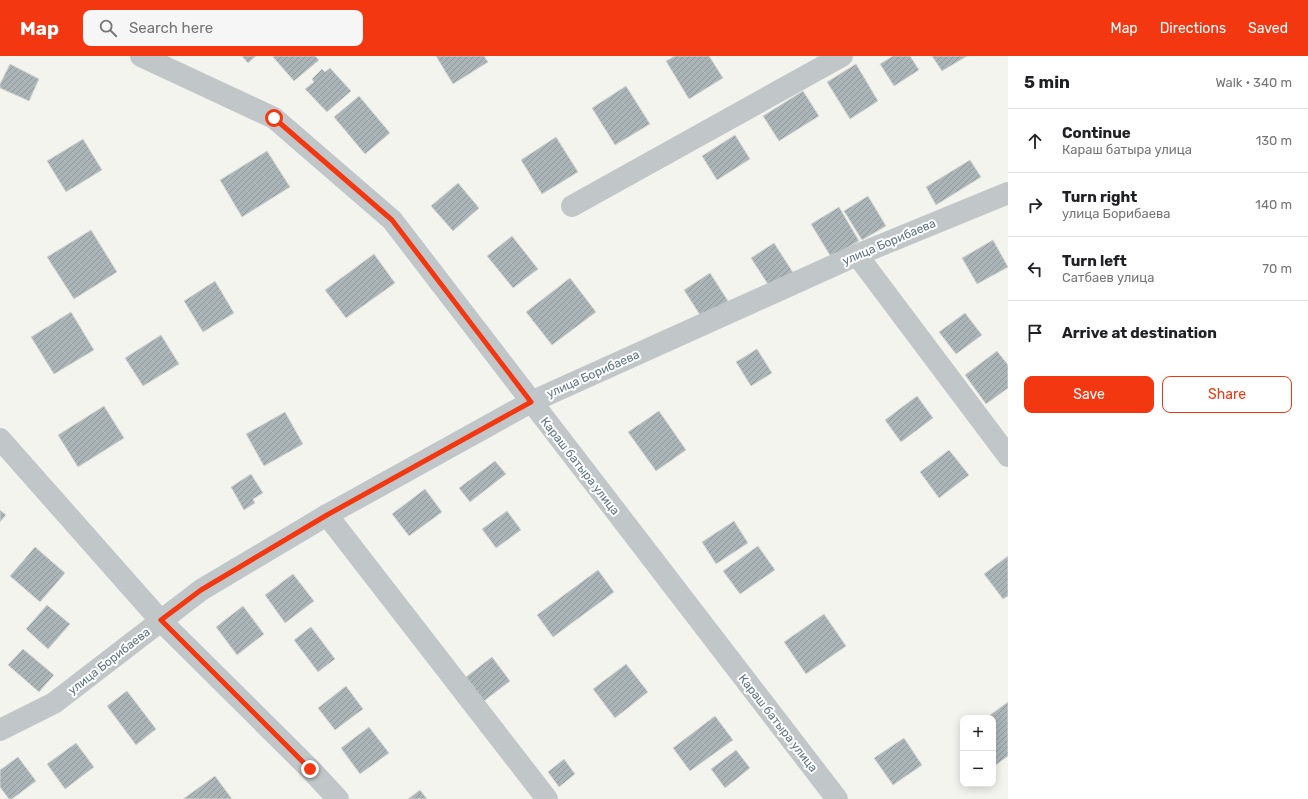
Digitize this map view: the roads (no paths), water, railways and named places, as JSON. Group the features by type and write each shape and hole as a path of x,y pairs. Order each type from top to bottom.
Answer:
{"street":[{"name":"Караш батыра улица","path":"141,56 274,118 392,220 837,799"},
{"path":"572,206 842,56"},
{"name":"улица Борибаева","path":"0,730 54,703 201,590 327,515 531,402 857,255 1008,193"},
{"path":"857,255 1008,456"},
{"path":"0,439 161,620 338,799"},
{"path":"327,515 546,799"}]}
